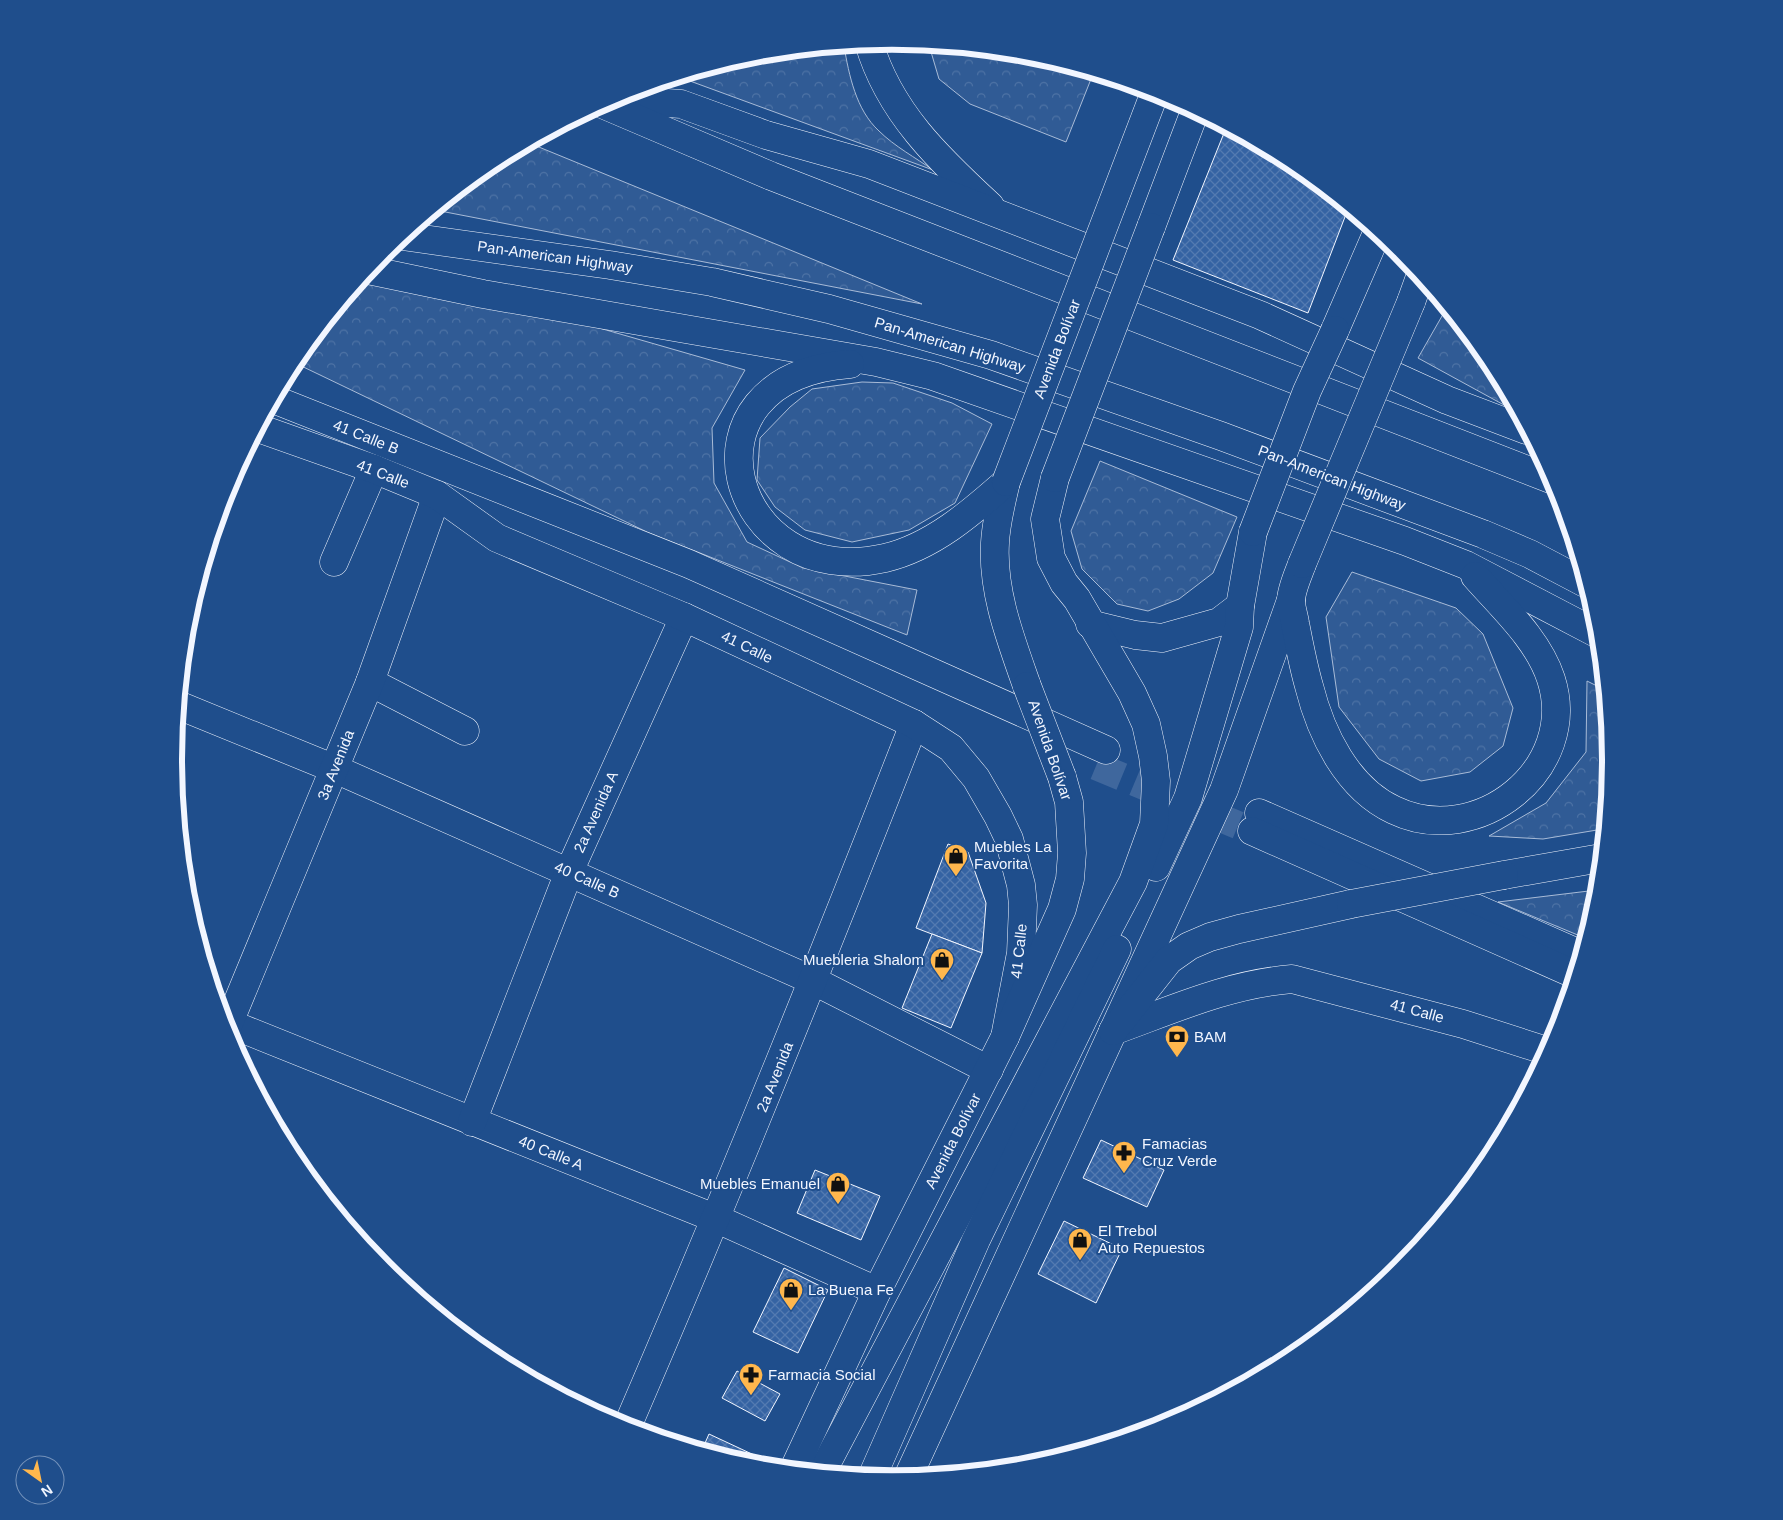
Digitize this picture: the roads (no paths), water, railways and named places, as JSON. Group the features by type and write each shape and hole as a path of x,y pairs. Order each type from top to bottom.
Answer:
{"main road":[{"path":"871,51 886,85 904,114 939,159 1002,217"},
{"path":"630,100 681,104 766,135 869,164 1002,217 1260,315 1447,400 1518,427"},
{"name":"Avenida Bolívar","path":"797,1464 877,1291 1005,1037 1054,929 1070,879 1072,828 1062,777 1006,626 999,596 995,546 997,519 1006,482 1152,100"},
{"path":"611,108 771,176 1541,475"},
{"path":"825,1466 1133,882 1150,839 1154,824 1156,781 1146,724 1132,693 1090,624 1077,598 1064,583 1051,558 1045,519 1055,478 1193,117"},
{"name":"Pan-American Highway","path":"411,237 502,249 703,280 829,309 991,355 1221,436 1483,534 1530,554 1578,579"},
{"path":"875,1469 976,1240 1065,1062 1188,798 1239,627 1240,606 1253,532 1307,391 1374,239"},
{"path":"376,272 483,294 876,362 957,382 1396,537 1466,565 1589,629"},
{"path":"912,1469 1224,790 1302,564 1418,284"},
{"path":"876,362 832,365 792,378 773,388 758,403 746,420 740,437 739,471 752,508 778,538 796,549 815,557 866,561 886,557 924,542 950,528 969,515 1006,482"},
{"name":"41 Calle B","path":"279,401 689,564 1101,758 507,507 437,495"},
{"name":"41 Calle","path":"264,430 437,495 497,538 684,617 914,724 940,740 965,763 998,816 1016,862 1023,906 1023,927 1017,981 1005,1037"},
{"path":"334,562 374,470"},
{"name":"3a Avenida","path":"230,1016 370,682 437,495"},
{"path":"1291,600 1311,697 1317,716 1340,761 1359,785 1376,800 1394,810 1415,818 1457,819 1496,808 1528,783 1550,749 1556,715 1556,697 1551,678 1541,658 1516,623 1466,565"},
{"path":"1090,624 1162,638 1219,622 1240,606"},
{"name":"2a Avenida A","path":"472,1122 569,872 684,617"},
{"path":"370,682 465,731"},
{"name":"40 Calle B","path":"184,707 335,769 814,981 989,1070"},
{"name":"2a Avenida","path":"630,1420 717,1219 814,981 914,724"},
{"path":"1569,972 1256,822 1575,952"},
{"path":"1113,1032 1169,960 1189,946 1210,937 1351,904 1594,859"},
{"name":"41 Calle","path":"1113,1032 1231,988 1265,981 1292,979 1464,1024 1540,1049"},
{"name":"40 Calle A","path":"235,1028 717,1219 877,1291"}],"tunnel":[{"path":"1096,766 1252,831"}],"place":[{"name":"Muebles La Favorita","path":"956,877"},
{"name":"Muebleria Shalom","path":"942,981"},
{"name":"BAM","path":"1177,1058"},
{"name":"Famacias Cruz Verde","path":"1124,1174"},
{"name":"Muebles Emanuel","path":"838,1205"},
{"name":"El Trebol Auto Repuestos","path":"1080,1261"},
{"name":"La Buena Fe","path":"791,1311"},
{"name":"Farmacia Social","path":"751,1396"}]}
